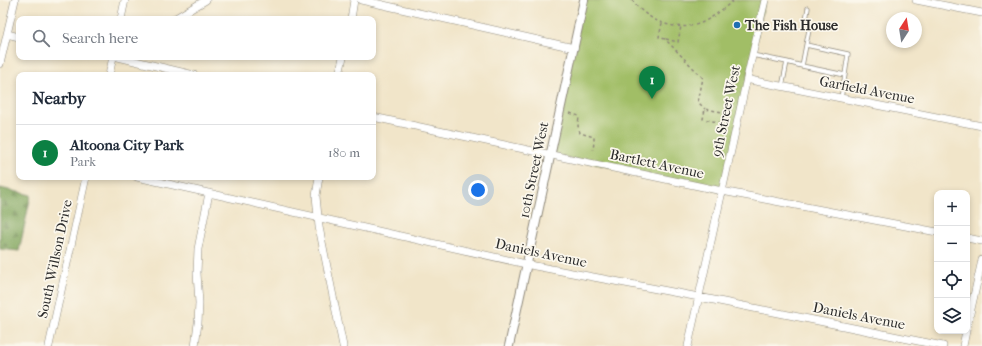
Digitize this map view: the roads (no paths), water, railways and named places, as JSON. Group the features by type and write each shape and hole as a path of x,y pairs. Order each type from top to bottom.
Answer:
{"street":[{"path":"0,64 15,0"},
{"path":"122,16 125,0"},
{"path":"179,16 206,0"},
{"path":"351,16 354,0"},
{"path":"361,0 574,48"},
{"name":"10th Street West","path":"509,346 584,0"},
{"name":"9th Street West","path":"688,346 765,0"},
{"path":"916,0 982,13"},
{"path":"7,34 16,36"},
{"path":"110,72 112,60"},
{"path":"131,60 181,72"},
{"path":"340,72 342,60"},
{"name":"Garfield Avenue","path":"747,79 982,126"},
{"name":"Bartlett Avenue","path":"376,117 722,190 934,231"},
{"name":"South Willson Drive","path":"49,346 85,180"},
{"name":"Daniels Avenue","path":"150,180 526,264 943,346"},
{"path":"319,180 316,196 319,227 343,346"},
{"path":"195,346 199,302 197,273 198,249 209,193"},
{"path":"970,239 982,241"},
{"path":"970,314 982,260"},
{"path":"963,346 965,334"}],"lane":[{"path":"802,66 809,30 806,20 808,8"},
{"path":"806,45 848,54 841,98"},
{"path":"752,55 845,75"},
{"path":"782,87 787,62"}],"place":[{"name":"The Fish House","path":"737,25"},
{"name":"Altoona City Park","path":"652,99"}]}
